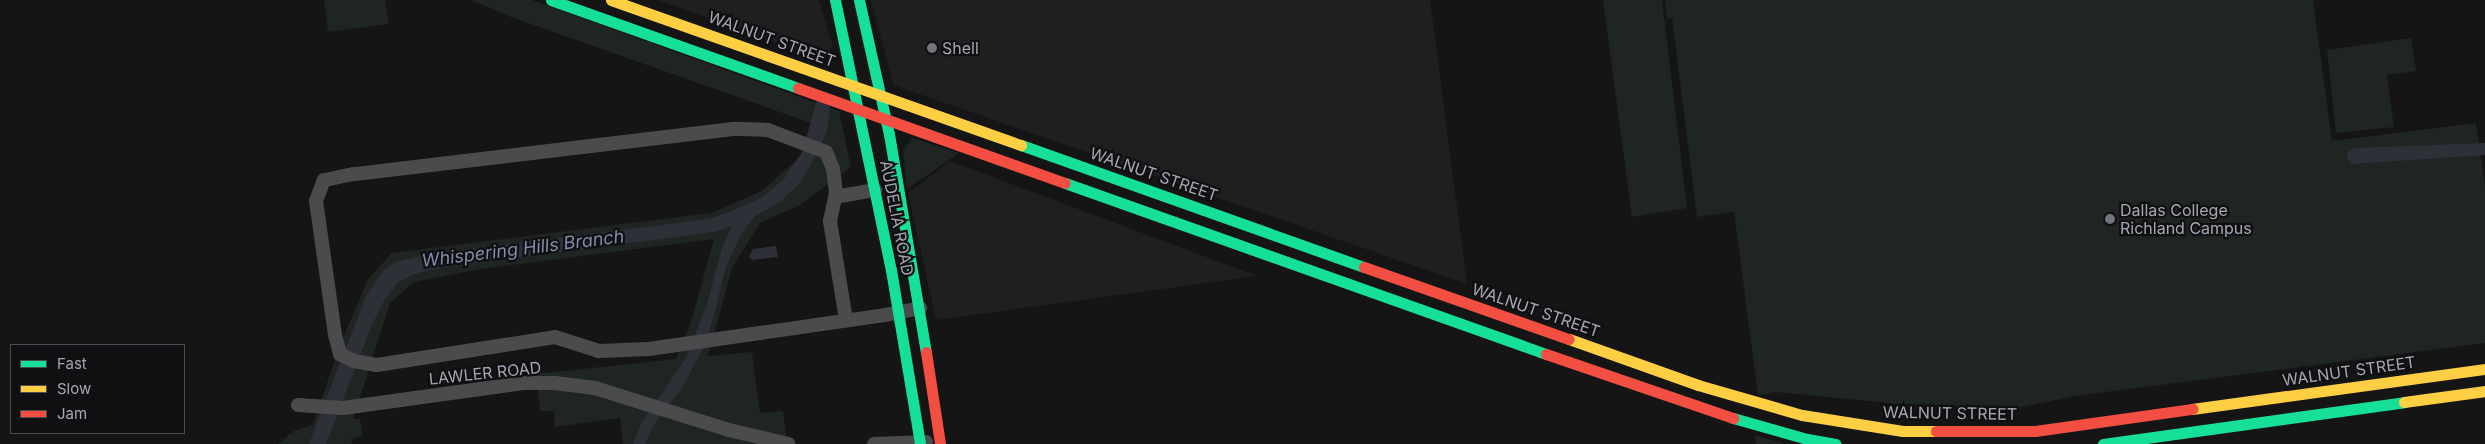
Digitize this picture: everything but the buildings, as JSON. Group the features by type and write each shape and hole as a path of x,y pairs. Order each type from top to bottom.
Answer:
{"main road":[{"path":"551,0 1623,382 1722,415 1807,439 1836,444"},
{"name":"WALNUT STREET","path":"611,0 1698,385 1802,415 1903,431 1981,438 2485,369"},
{"name":"AUDELIA ROAD","path":"835,0 855,88 899,312 919,442"},
{"name":"AUDELIA ROAD","path":"859,0 886,118 920,308 939,444"},
{"path":"1244,246 1253,226"},
{"path":"1442,316 1450,297"},
{"path":"1623,382 1651,380 1692,392 1698,385"},
{"path":"2103,444 2485,391"}],"street":[{"path":"843,321 830,221 835,197 833,169 826,152 768,130 733,129 353,174 324,180 316,201 340,354 354,361 374,365 555,338 599,351 649,349 843,321 920,308"},
{"path":"835,197 875,190"},
{"name":"LAWLER ROAD","path":"298,405 343,408 523,383 555,383 595,388 729,430 788,444"},
{"path":"874,444 919,442 939,444"}],"shaded area":[{"path":"324,0 385,0 389,24 328,32"},
{"path":"471,0 532,0 839,111 851,167 800,205 760,223 732,268 708,356 752,352 760,413 783,411 787,444 623,444 620,418 555,427 554,411 540,411 536,374 676,359 691,322 714,239 481,269 414,282 390,303 353,419 360,419 363,436 351,439 352,444 278,444 294,431 313,425 338,350 368,279 392,253 711,213 762,191 804,153 814,124 511,17"},
{"path":"658,0 819,0 833,47 819,58"},
{"path":"871,0 1430,0 1467,284 893,85"},
{"path":"1603,0 1662,0 1687,208 1632,217"},
{"name":"Dallas College Richland Campus","path":"1665,0 2313,0 2332,141 2476,123 2485,186 2485,343 2075,396 2016,408 1899,404 1776,392 1758,395 1734,212 1697,217 1672,18 1667,18"},
{"path":"2411,38 2416,71 2387,75 2394,127 2336,133 2327,50"},
{"path":"913,138 959,153 907,189 903,150"},
{"path":"950,161 1257,276 936,320 908,193"},
{"path":"1755,435 1785,444 1756,444"}],"water":[{"name":"Whispering Hills Branch","path":"817,100 830,106 827,131 812,163 800,183 782,200 754,217 741,234 725,270 715,312 703,349 683,386 653,426 645,444 633,444 641,424 686,358 707,304 722,248 732,226 714,232 439,268 414,274 398,282 384,301 371,327 326,444 309,444 366,296 384,270 395,262 429,254 709,219 727,213 761,198 783,180 802,152"},
{"path":"2485,143 2485,155 2352,164 2347,159 2348,152 2355,148"},
{"path":"776,246 778,257 752,260 749,257 753,249"}],"traffic: fast":[{"path":"551,0 798,88"},
{"path":"835,0 891,270 920,444"},
{"path":"859,0 889,134 926,352"},
{"path":"1021,145 1364,267"},
{"path":"1065,183 1546,354"},
{"path":"2103,444 2404,402"},
{"path":"1733,418 1807,439 1836,444"}],"traffic: slow":[{"path":"611,0 1021,145"},
{"path":"1569,339 1698,385 1802,415 1903,431 1936,431"},
{"path":"2192,409 2485,369"},
{"path":"2404,402 2485,391"}],"traffic: jam":[{"path":"798,88 1065,183"},
{"path":"1364,267 1569,339"},
{"path":"926,352 940,444"},
{"path":"1546,354 1733,418"},
{"path":"1936,431 2035,431 2192,409"}],"place":[{"name":"Shell","path":"932,48"},
{"name":"Dallas College Richland Campus","path":"2110,219"}]}
